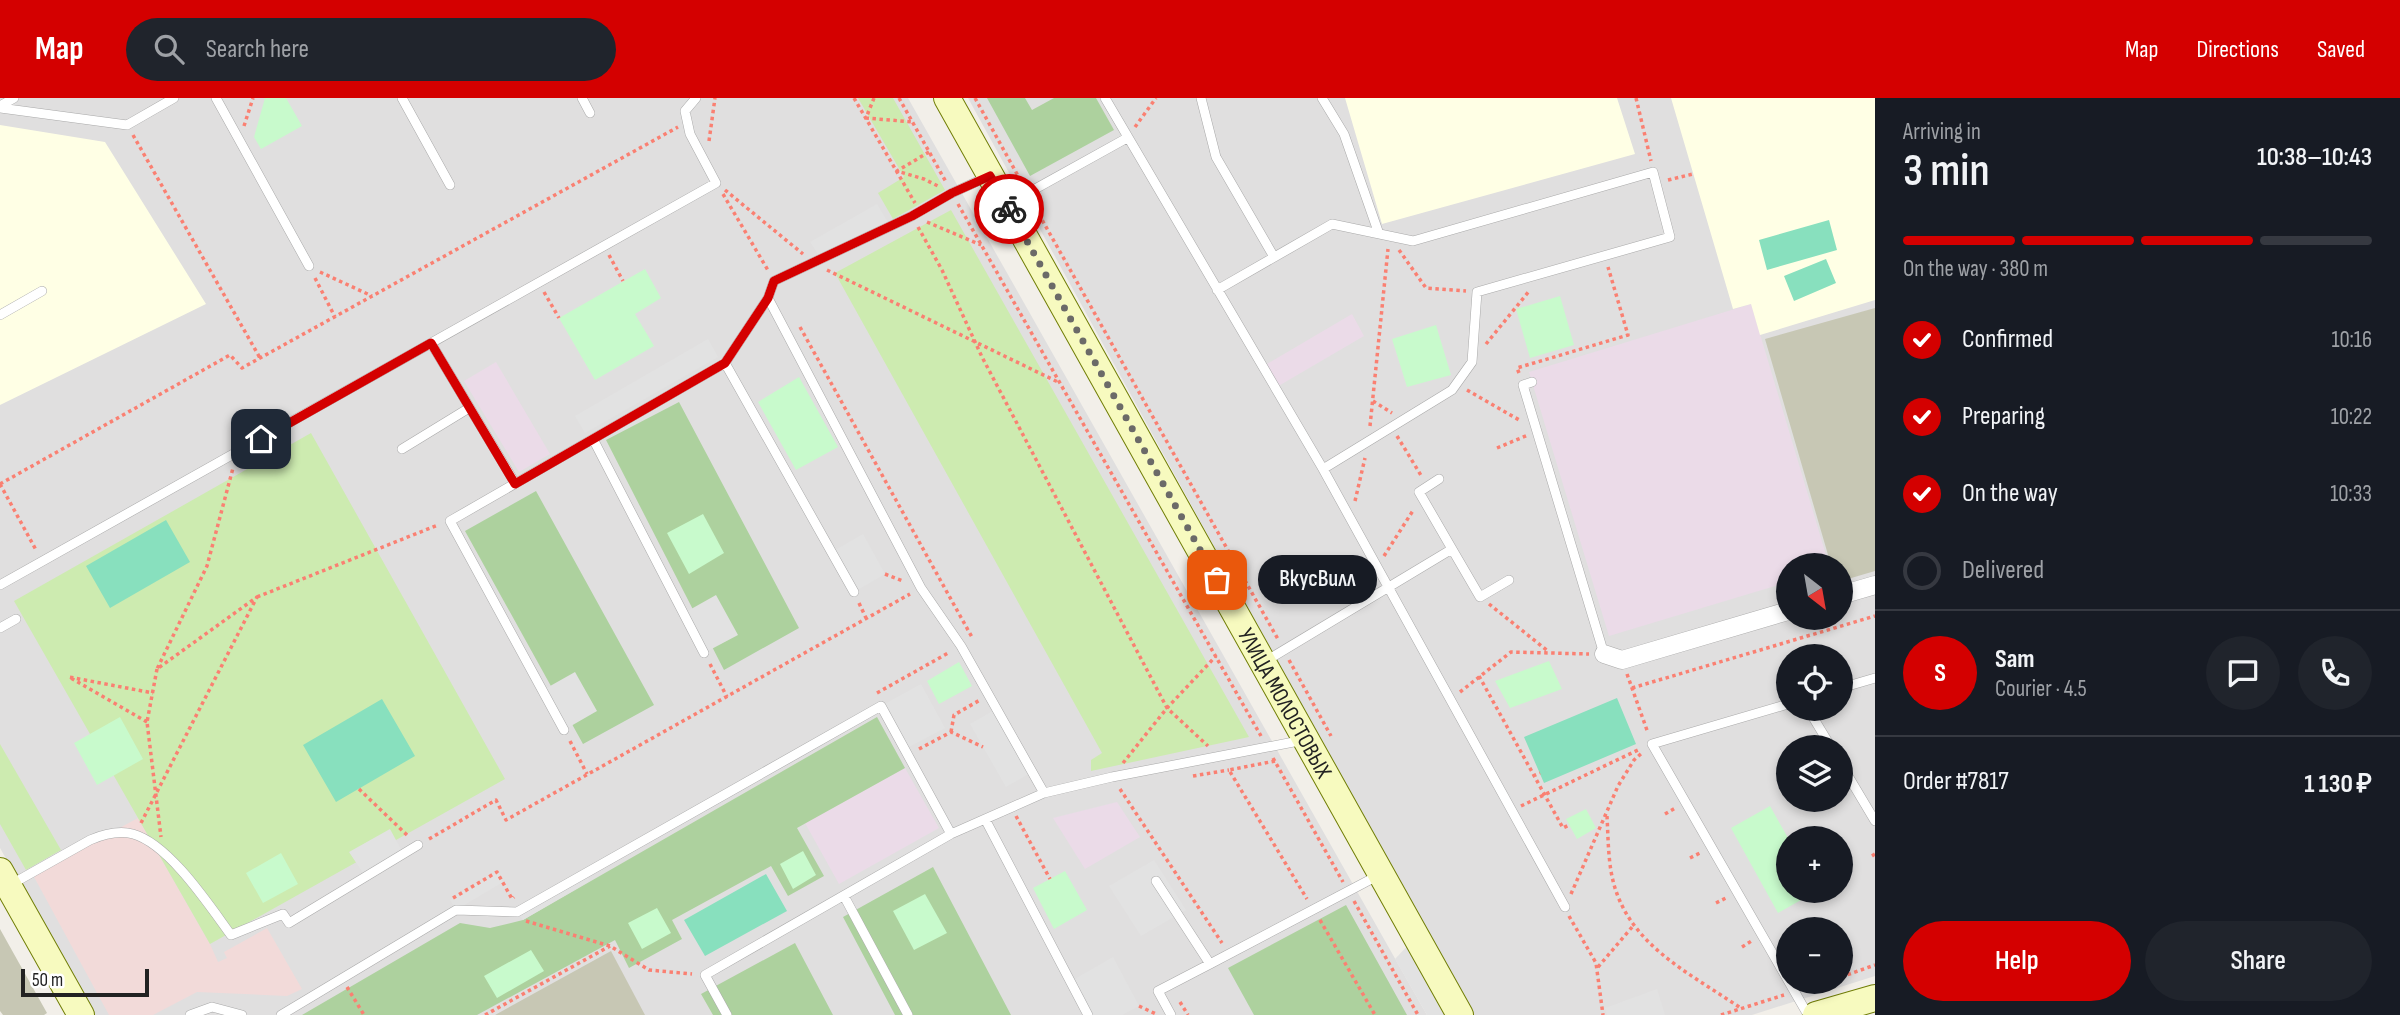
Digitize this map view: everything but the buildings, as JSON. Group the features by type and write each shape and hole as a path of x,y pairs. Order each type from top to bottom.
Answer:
{"street":[{"name":"УЛИЦА МОЛОСТОВЫХ","path":"947,98 1460,1015"},
{"path":"1853,591 1875,585"},
{"path":"1604,654 1622,660 1776,615"},
{"path":"4,879 81,1015"},
{"path":"1815,1015 1845,1011 1875,998"}],"lane":[{"path":"0,107 14,98"},
{"path":"0,107 127,125 174,98"},
{"path":"216,98 309,266"},
{"path":"402,98 450,185"},
{"path":"582,98 590,113"},
{"path":"0,585 716,183 686,123 685,111 696,98"},
{"path":"1105,98 1323,469 1564,907"},
{"path":"1201,98 1216,157 1273,257"},
{"path":"1322,98 1344,134 1378,234"},
{"path":"1007,205 1127,138"},
{"path":"1217,290 1332,224 1413,241 1653,172 1670,237 1476,292 1472,362 1451,390 1323,469"},
{"path":"564,730 450,521 725,363 768,298 774,281 990,176"},
{"path":"0,315 42,291"},
{"path":"768,298 921,588 961,646 1044,793"},
{"path":"431,343 515,484"},
{"path":"725,363 854,592"},
{"path":"1527,384 1537,431 1604,654"},
{"path":"402,449 469,408"},
{"path":"593,439 704,653"},
{"path":"1439,480 1419,492 1480,597 1509,580"},
{"path":"1262,663 1452,549"},
{"path":"0,628 16,619"},
{"path":"1853,684 1875,678"},
{"path":"281,1015 456,910 517,912 881,706 951,834"},
{"path":"1776,708 1652,744 1776,962"},
{"path":"727,1015 705,975 951,834 1044,793 1112,777 1306,740"},
{"path":"1853,784 1875,821"},
{"path":"985,819 1088,1015"},
{"path":"4,879 104,834 121,832 135,835 185,874 231,934 283,914 289,923 418,845"},
{"path":"1171,1015 1158,991 1381,874"},
{"path":"1156,881 1210,964"},
{"path":"844,896 908,1015"},
{"path":"1794,994 1808,1015"},
{"path":"190,1015 212,1007 242,1015"}],"path":[{"path":"240,141 253,98"},
{"path":"706,163 715,98"},
{"path":"854,98 897,171 973,340 1167,708 1220,758"},
{"path":"866,118 874,98"},
{"path":"899,98 1418,1015"},
{"path":"1127,138 1156,98"},
{"path":"1636,98 1653,172"},
{"path":"866,118 913,122"},
{"path":"43,561 0,484 230,355 242,368 686,123"},
{"path":"127,125 260,358"},
{"path":"897,171 929,152"},
{"path":"897,171 924,179 952,193"},
{"path":"1656,183 1693,174"},
{"path":"716,183 815,263 1062,384"},
{"path":"716,183 774,281"},
{"path":"916,214 982,246"},
{"path":"1390,237 1426,288 1476,292"},
{"path":"1351,519 1369,441 1390,237"},
{"path":"604,246 623,281"},
{"path":"1527,384 1517,368 1628,335 1604,256"},
{"path":"309,266 372,296"},
{"path":"309,266 335,317"},
{"path":"1472,362 1542,274"},
{"path":"539,283 559,318"},
{"path":"794,318 977,645"},
{"path":"1456,384 1537,431"},
{"path":"1373,401 1404,421"},
{"path":"1392,428 1428,486"},
{"path":"1497,449 1537,431"},
{"path":"164,855 147,722 152,693 157,669 206,566 237,453"},
{"path":"1377,566 1422,497"},
{"path":"157,669 257,597 450,521"},
{"path":"359,789 418,845 496,800 506,820 921,588"},
{"path":"135,835 257,597"},
{"path":"1480,597 1550,653"},
{"path":"1632,688 1875,615"},
{"path":"876,694 961,646"},
{"path":"1451,701 1511,652 1604,654"},
{"path":"704,653 727,697"},
{"path":"1216,656 1167,708 1112,777 1229,954"},
{"path":"1603,1015 1596,963 1564,907 1618,786 1634,760 1652,744 1622,660"},
{"path":"1479,676 1563,828 1569,825"},
{"path":"147,722 69,677 152,693"},
{"path":"951,732 954,715 988,695"},
{"path":"564,730 587,775"},
{"path":"951,732 983,747"},
{"path":"908,754 951,732"},
{"path":"1511,810 1640,750"},
{"path":"1275,761 1229,770 1375,1015"},
{"path":"1533,776 1540,773"},
{"path":"1011,808 1050,879"},
{"path":"1607,814 1611,871 1617,894 1633,926 1660,954 1742,1009"},
{"path":"450,900 497,872 512,899 524,892"},
{"path":"523,920 610,946 649,971 705,975"},
{"path":"1597,968 1633,926"},
{"path":"485,1015 610,946"},
{"path":"1853,973 1875,965"},
{"path":"342,978 364,1015"},
{"path":"1721,1015 1787,994"},
{"path":"1139,1006 1158,1015"}],"shaded area":[{"path":"0,98 908,98 1427,1015 94,1015 0,848"},
{"path":"968,98 1875,98 1875,976 1853,983 1853,917 1776,917 1776,994 1818,994 1752,1015 1471,1015"},
{"path":"1345,98 1617,98 1635,154 1382,224"},
{"path":"1671,98 1875,98 1875,300 1760,335 1751,304 1733,309"},
{"path":"0,125 105,142 206,304 0,405"},
{"path":"877,204 890,226 822,260 810,242"},
{"path":"1751,304 1825,553 1776,553 1776,586 1609,636 1529,372"},
{"path":"1875,308 1875,571 1853,577 1853,553 1827,553 1765,339"},
{"path":"1352,314 1364,336 1275,388 1262,367"},
{"path":"708,339 718,357 585,433 575,416"},
{"path":"496,362 550,454 519,472 464,381"},
{"path":"863,534 885,574 854,592 832,552"},
{"path":"716,595 738,635 704,653 684,613"},
{"path":"575,672 597,711 564,730 543,690"},
{"path":"921,684 945,728 905,749 881,706"},
{"path":"996,709 1032,772 1006,787 970,724"},
{"path":"905,768 939,828 839,884 805,823"},
{"path":"1117,802 1140,837 1085,869 1053,818"},
{"path":"138,818 218,962 227,958 224,952 267,928 302,989 287,996 197,992 153,1015 109,1015 33,875"},
{"path":"390,829 403,853 365,876 349,852"},
{"path":"1154,860 1186,910 1141,936 1109,886"},
{"path":"497,872 503,882 456,910 450,900"},
{"path":"585,873 590,881 523,920 517,912"},
{"path":"0,929 47,1013 44,1015 3,1015 0,1011"},
{"path":"1416,937 1460,1015 1427,1015 1395,959"},
{"path":"611,951 645,1015 495,1015"},
{"path":"1113,957 1139,1006 1122,1015 1092,1015 1073,980"},
{"path":"1657,989 1665,1015 1607,1015 1605,1008"}],"green space":[{"path":"265,98 286,98 302,126 261,149 254,137"},
{"path":"858,98 893,98 945,190 893,219 878,193 904,177"},
{"path":"987,98 1025,98 1032,110 1054,98 1096,98 1114,130 1030,176"},
{"path":"951,210 1249,737 1091,771 1091,760 1102,753 835,273"},
{"path":"1829,220 1837,250 1767,270 1759,240"},
{"path":"1826,259 1836,283 1794,301 1784,276"},
{"path":"645,269 661,298 635,314 654,346 595,380 559,318"},
{"path":"1560,296 1574,345 1530,358 1516,309"},
{"path":"1436,325 1451,375 1407,387 1392,339"},
{"path":"799,377 838,447 796,470 758,402"},
{"path":"679,402 799,628 724,670 606,440"},
{"path":"311,433 505,779 210,944 14,601"},
{"path":"536,491 654,705 583,744 465,531"},
{"path":"703,514 724,553 689,574 667,533"},
{"path":"166,520 190,562 110,608 86,566"},
{"path":"1549,661 1562,689 1510,708 1495,681"},
{"path":"959,662 972,686 939,704 927,681"},
{"path":"1617,698 1636,744 1544,783 1524,737"},
{"path":"382,699 415,756 336,802 303,745"},
{"path":"120,717 143,759 97,785 74,743"},
{"path":"877,717 905,768 797,828 824,876 788,896 771,866 672,920 682,939 629,968 615,940 477,1015 302,1015 460,923 490,928 523,920"},
{"path":"0,744 61,850 26,870 0,824"},
{"path":"1770,806 1781,826 1776,826 1776,903 1796,903 1778,913 1731,828"},
{"path":"1586,809 1596,828 1577,839 1566,819"},
{"path":"803,851 816,875 793,889 780,864"},
{"path":"281,853 298,884 263,903 246,873"},
{"path":"933,867 1011,1015 895,1015 843,917"},
{"path":"1065,871 1087,910 1054,929 1033,888"},
{"path":"766,874 787,911 705,956 684,920"},
{"path":"925,894 947,933 914,950 893,911"},
{"path":"1346,905 1407,1015 1254,1015 1228,968"},
{"path":"657,908 671,933 642,949 628,923"},
{"path":"795,943 833,1015 713,1015 701,994"},
{"path":"531,950 544,971 497,998 484,976"}],"way so far":[{"path":"1009,209 1217,580"}],"place":[{"name":"ВкусВилл","path":"1217,580"}],"route":[{"path":"261,439 431,343 515,484 725,363 768,298 774,281 990,176 1009,209"}]}
